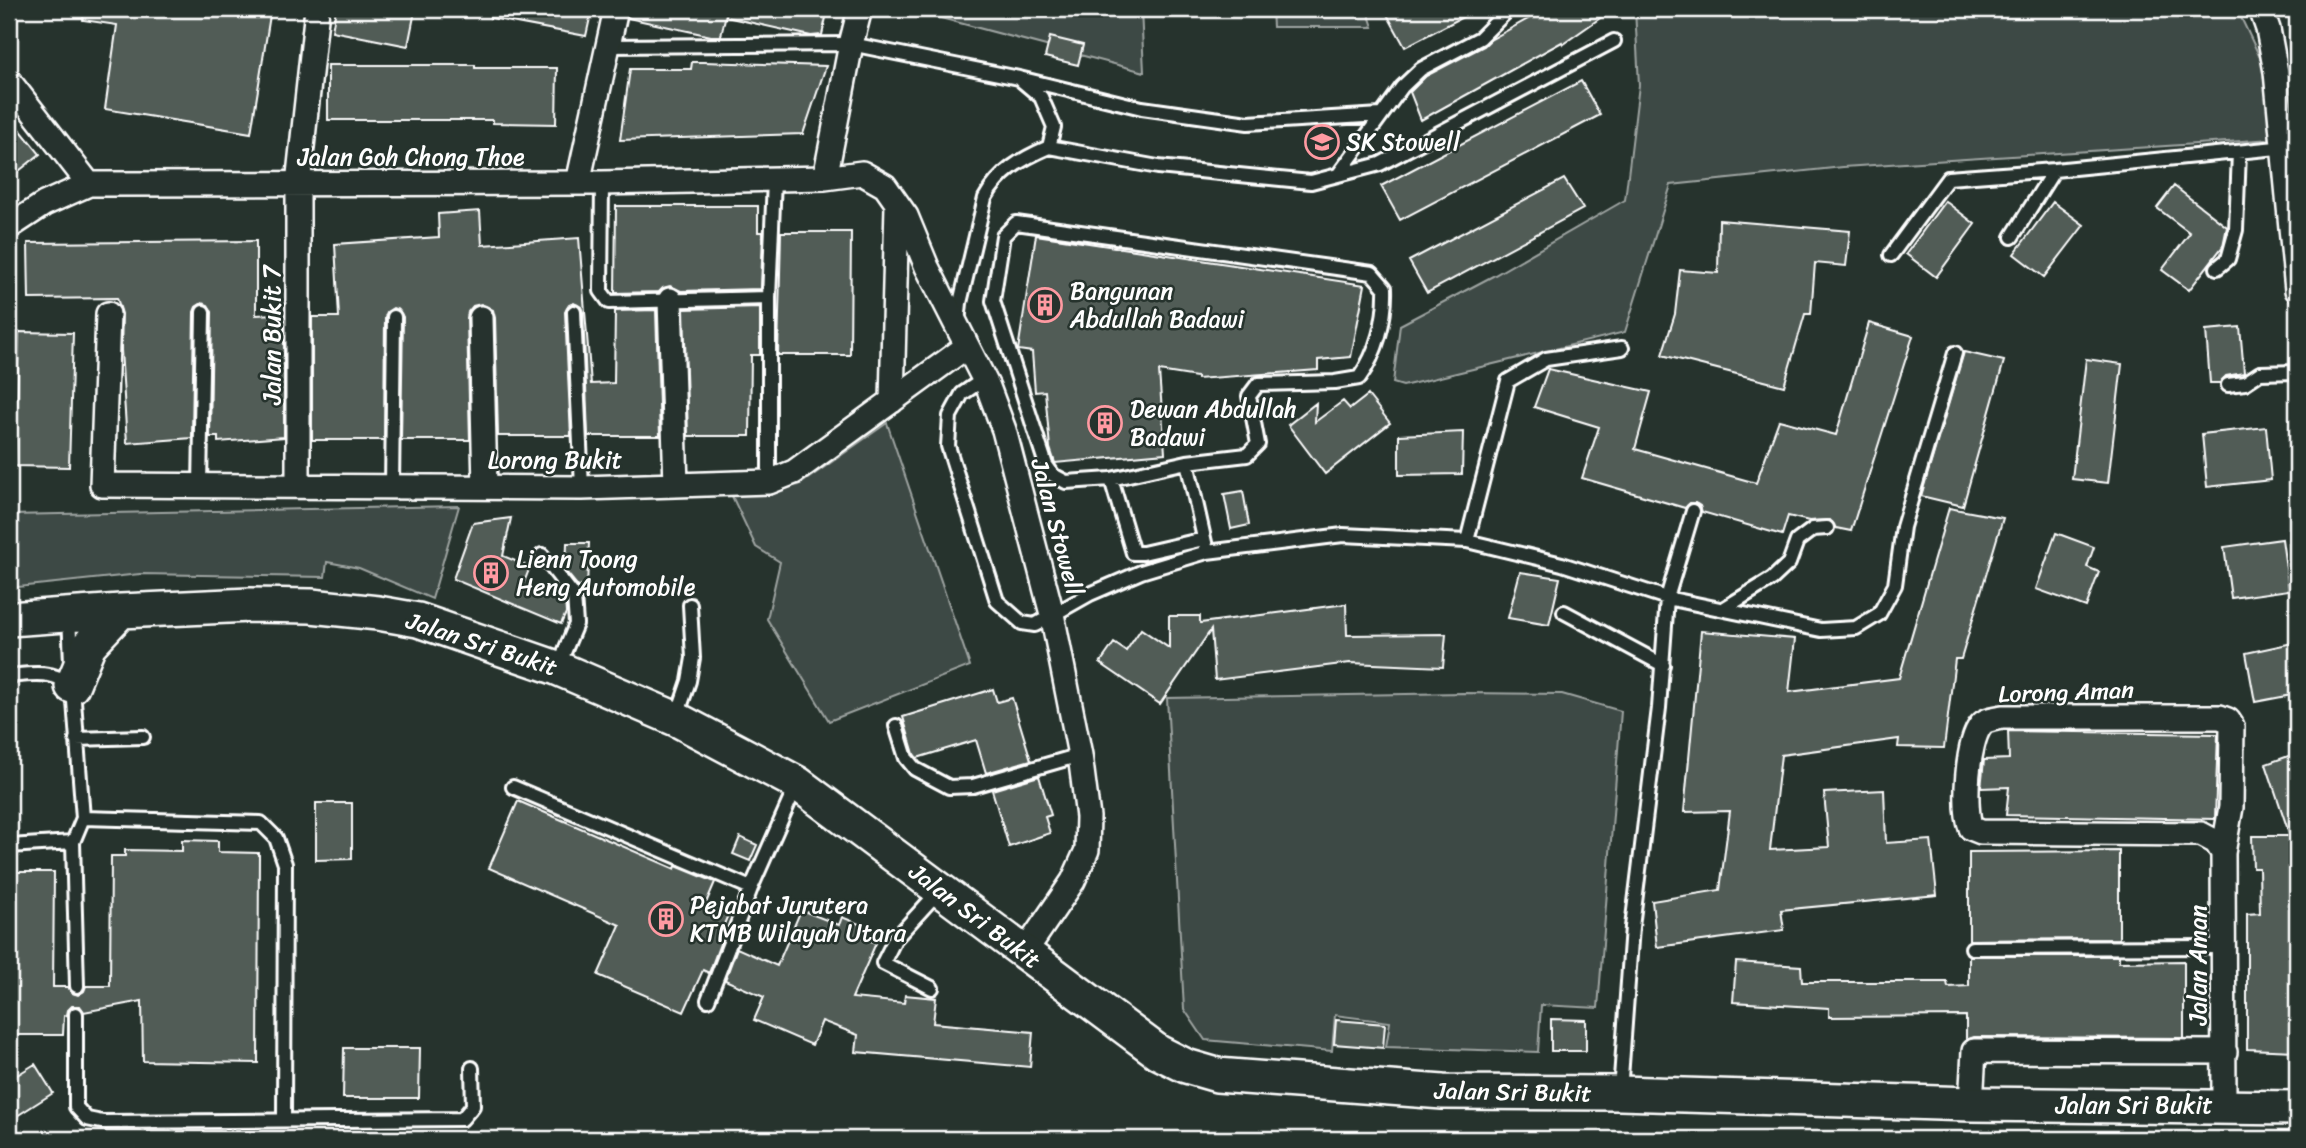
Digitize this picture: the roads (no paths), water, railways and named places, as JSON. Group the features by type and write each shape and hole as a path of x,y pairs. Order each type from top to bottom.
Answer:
{"street":[{"name":"Jalan Bukit 7","path":"298,486 298,184 317,9"},
{"path":"578,183 616,9"},
{"path":"825,178 860,9"},
{"path":"2261,9 2268,29 2291,147 2297,290"},
{"path":"9,81 89,184"},
{"name":"Jalan Stowell","path":"825,178 862,173 886,186 906,216 926,267 984,379 1004,430 1052,614 1080,755 1088,817 1087,850 1073,881 1024,953"},
{"name":"Jalan Goh Chong Thoe","path":"9,228 44,204 89,184 602,183 825,178"},
{"path":"892,401 897,202"},
{"path":"670,300 676,485"},
{"name":"Lorong Bukit","path":"108,314 102,485 582,488 769,482 794,472 892,401 962,339"},
{"path":"481,318 485,487"},
{"name":"Jalan Sri Bukit","path":"10,622 69,614 121,611 250,605 311,606 418,620 557,668 676,719 797,783 1158,1052 1186,1066 1217,1075 1443,1092 1620,1093 1971,1104 2297,1108"},
{"path":"72,686 89,645 121,611"},
{"name":"Lorong Aman","path":"2158,716 2220,717 2228,720 2232,726 2231,807 2223,853 2216,842 2201,834 1981,832 1971,828 1967,806 1969,779 1973,747 1980,725 2002,717 2158,716"},
{"name":"Jalan Aman","path":"2223,853 2224,1106"},
{"path":"1971,1104 1974,1052 2225,1052"}],"lane":[{"path":"1338,175 1402,87 1421,69 1480,38 1508,9"},
{"path":"962,339 960,303 985,198 1004,172 1026,156 1049,147 1172,169 1311,182 1380,164 1614,41"},
{"path":"606,46 851,44 1019,78 1142,108 1248,123 1381,115"},
{"path":"1019,78 1041,97 1054,127 1049,147"},
{"path":"1891,256 1948,178 2291,147"},
{"path":"2217,268 2228,259 2236,230 2239,152"},
{"path":"2012,237 2054,170"},
{"path":"769,482 769,298 775,180"},
{"path":"602,183 601,291 609,302 769,298"},
{"path":"1016,223 1372,273 1385,288 1385,310 1369,363 1359,378 1335,382 1258,384 1249,396 1258,444 1247,455 1188,462 1111,480 1066,482 1053,475 1046,465 993,301 1003,236 1016,223"},
{"path":"200,486 203,312"},
{"path":"575,312 582,488"},
{"path":"392,487 394,317"},
{"path":"1467,541 1508,381 1546,359 1622,348"},
{"path":"984,379 962,394 950,416 948,446 997,601 1022,623 1035,625 1090,594 1141,572 1207,552 1342,535 1467,541 1563,564 1667,598 1821,629 1856,628 1879,614 1895,585 1903,527 1955,353"},
{"path":"2228,385 2245,383 2260,373 2297,372"},
{"path":"1188,462 1207,552"},
{"path":"1111,480 1133,553 1143,554 1204,539"},
{"path":"1620,1093 1632,927 1660,708 1667,598 1693,511"},
{"path":"1723,609 1772,579 1789,563 1797,541 1813,529 1827,528"},
{"path":"542,555 574,596 576,624 557,668"},
{"path":"676,719 689,681 693,658 690,605"},
{"path":"1564,612 1663,666"},
{"path":"69,614 83,818 73,842 77,986"},
{"path":"9,676 45,673 60,676 72,686"},
{"path":"896,726 906,758 915,769 949,787 973,786 1080,755"},
{"path":"76,739 142,737"},
{"path":"708,1000 751,888 797,783"},
{"path":"513,786 751,888"},
{"path":"83,818 261,823 276,838 285,864 284,1120"},
{"path":"9,846 73,842"},
{"path":"932,988 883,963 895,939 941,889"},
{"path":"1972,948 2224,947"},
{"path":"76,1014 76,1107 87,1119 102,1122 462,1119 473,1106 472,1069"}],"place":[{"name":"SK Stowell","path":"1322,142"},
{"name":"Bangunan Abdullah Badawi","path":"1045,305"},
{"name":"Dewan Abdullah Badawi","path":"1105,423"},
{"name":"Lienn Toong Heng Automobile","path":"491,573"},
{"name":"Pejabat Jurutera KTMB Wilayah Utara","path":"666,919"}]}
